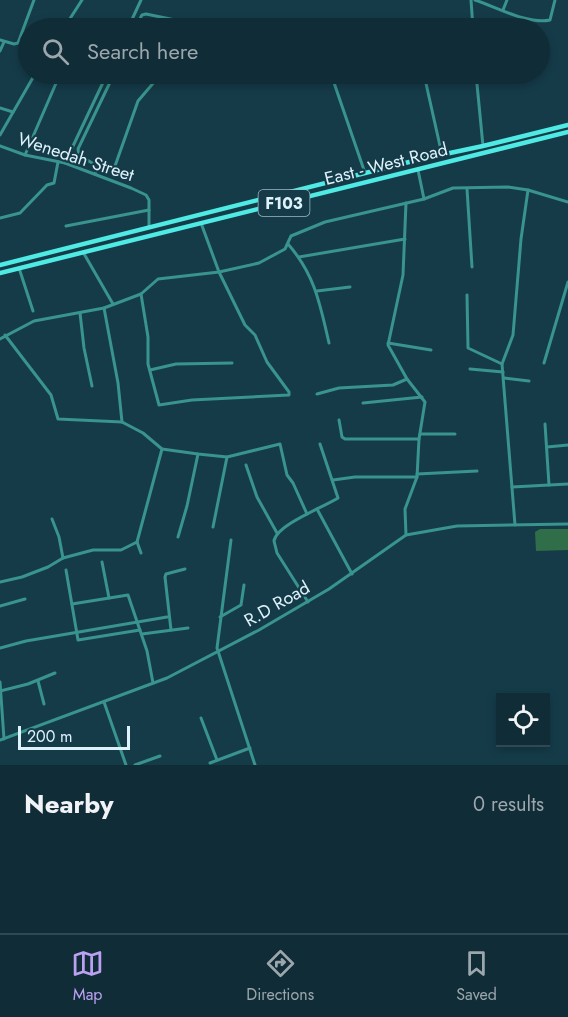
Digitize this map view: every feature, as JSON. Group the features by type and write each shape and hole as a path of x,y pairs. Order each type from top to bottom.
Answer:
{"main road":[{"name":"East - West Road","path":"0,265 365,173 568,125"},
{"name":"East - West Road","path":"0,273 568,132"},
{"path":"268,198 270,207"}],"street":[{"path":"27,18 34,0"},
{"path":"70,18 82,0"},
{"path":"133,18 141,0"},
{"path":"472,18 473,0 525,18"},
{"path":"503,10 507,0"},
{"path":"550,19 555,0"},
{"path":"140,18 146,14 165,18"},
{"path":"0,51 2,41 16,44 18,39"},
{"path":"0,135 29,84"},
{"path":"25,155 56,84"},
{"path":"65,163 102,84"},
{"path":"109,84 78,149 82,158 109,170 115,166 138,101 153,84"},
{"path":"335,84 365,173"},
{"path":"426,84 442,155"},
{"path":"478,84 483,146"},
{"path":"0,108 13,112"},
{"name":"Wenedah Street","path":"1,148 65,163 146,195 149,200 149,210"},
{"path":"0,218 21,213 46,185 54,183 58,162"},
{"path":"95,174 98,166"},
{"path":"418,170 424,199"},
{"path":"0,339 34,321 104,308 141,294 158,279 219,272 259,263 285,249 291,236 325,222 424,199 449,189 495,187 528,189 568,202"},
{"path":"467,189 472,267"},
{"path":"515,525 502,364 513,335 521,238 528,189"},
{"path":"406,203 402,280 388,349 406,379 422,397 425,406 417,476 406,504 406,535"},
{"path":"66,226 149,210 149,227"},
{"path":"141,294 148,337 147,355 159,405 192,400 290,394 267,362 255,335 245,325 219,272 201,224"},
{"path":"299,257 405,239"},
{"path":"288,244 309,272 317,291 329,343"},
{"path":"83,252 113,304"},
{"path":"19,268 33,311"},
{"path":"545,361 568,282"},
{"path":"317,291 350,287"},
{"path":"467,295 468,348 502,364"},
{"path":"104,308 118,382 122,422"},
{"path":"80,313 92,386"},
{"path":"5,335 51,395 57,418 122,422 143,433 162,449 198,454 227,457 280,444 287,475 307,514"},
{"path":"388,343 431,350"},
{"path":"150,370 176,364 232,363"},
{"path":"470,369 503,372"},
{"path":"504,378 530,381"},
{"path":"317,394 339,388 393,385 406,379"},
{"path":"363,403 422,397"},
{"path":"339,420 342,437 345,439 455,434"},
{"path":"545,424 549,485"},
{"path":"308,602 277,553 274,541 277,533 338,498 320,444"},
{"path":"547,447 568,445"},
{"path":"141,554 137,542 162,449"},
{"path":"178,537 198,454"},
{"path":"213,527 227,457"},
{"path":"246,465 257,497 277,533"},
{"path":"333,480 477,471"},
{"path":"512,487 568,484"},
{"path":"317,509 352,574"},
{"path":"52,519 59,537 63,558"},
{"name":"R.D Road","path":"2,739 153,683 218,652 308,602 406,535 457,526 568,524"},
{"path":"231,540 220,617 218,652 255,765"},
{"path":"0,582 39,570 63,558 93,550 121,550 137,542"},
{"path":"102,562 109,598"},
{"path":"171,630 165,577 166,574 184,569"},
{"path":"66,570 78,640 188,628"},
{"path":"220,617 241,605 244,585"},
{"path":"72,604 128,595 147,651 153,683"},
{"path":"0,606 25,599"},
{"path":"0,648 26,641 167,617"},
{"path":"0,691 38,681 55,673"},
{"path":"38,681 44,704"},
{"path":"0,682 2,739"},
{"path":"104,701 126,765"},
{"path":"201,718 217,760"},
{"path":"210,763 250,748"},
{"path":"135,765 160,756"}],"green space":[{"path":"540,529 568,529 568,550 536,551 535,532"}]}
